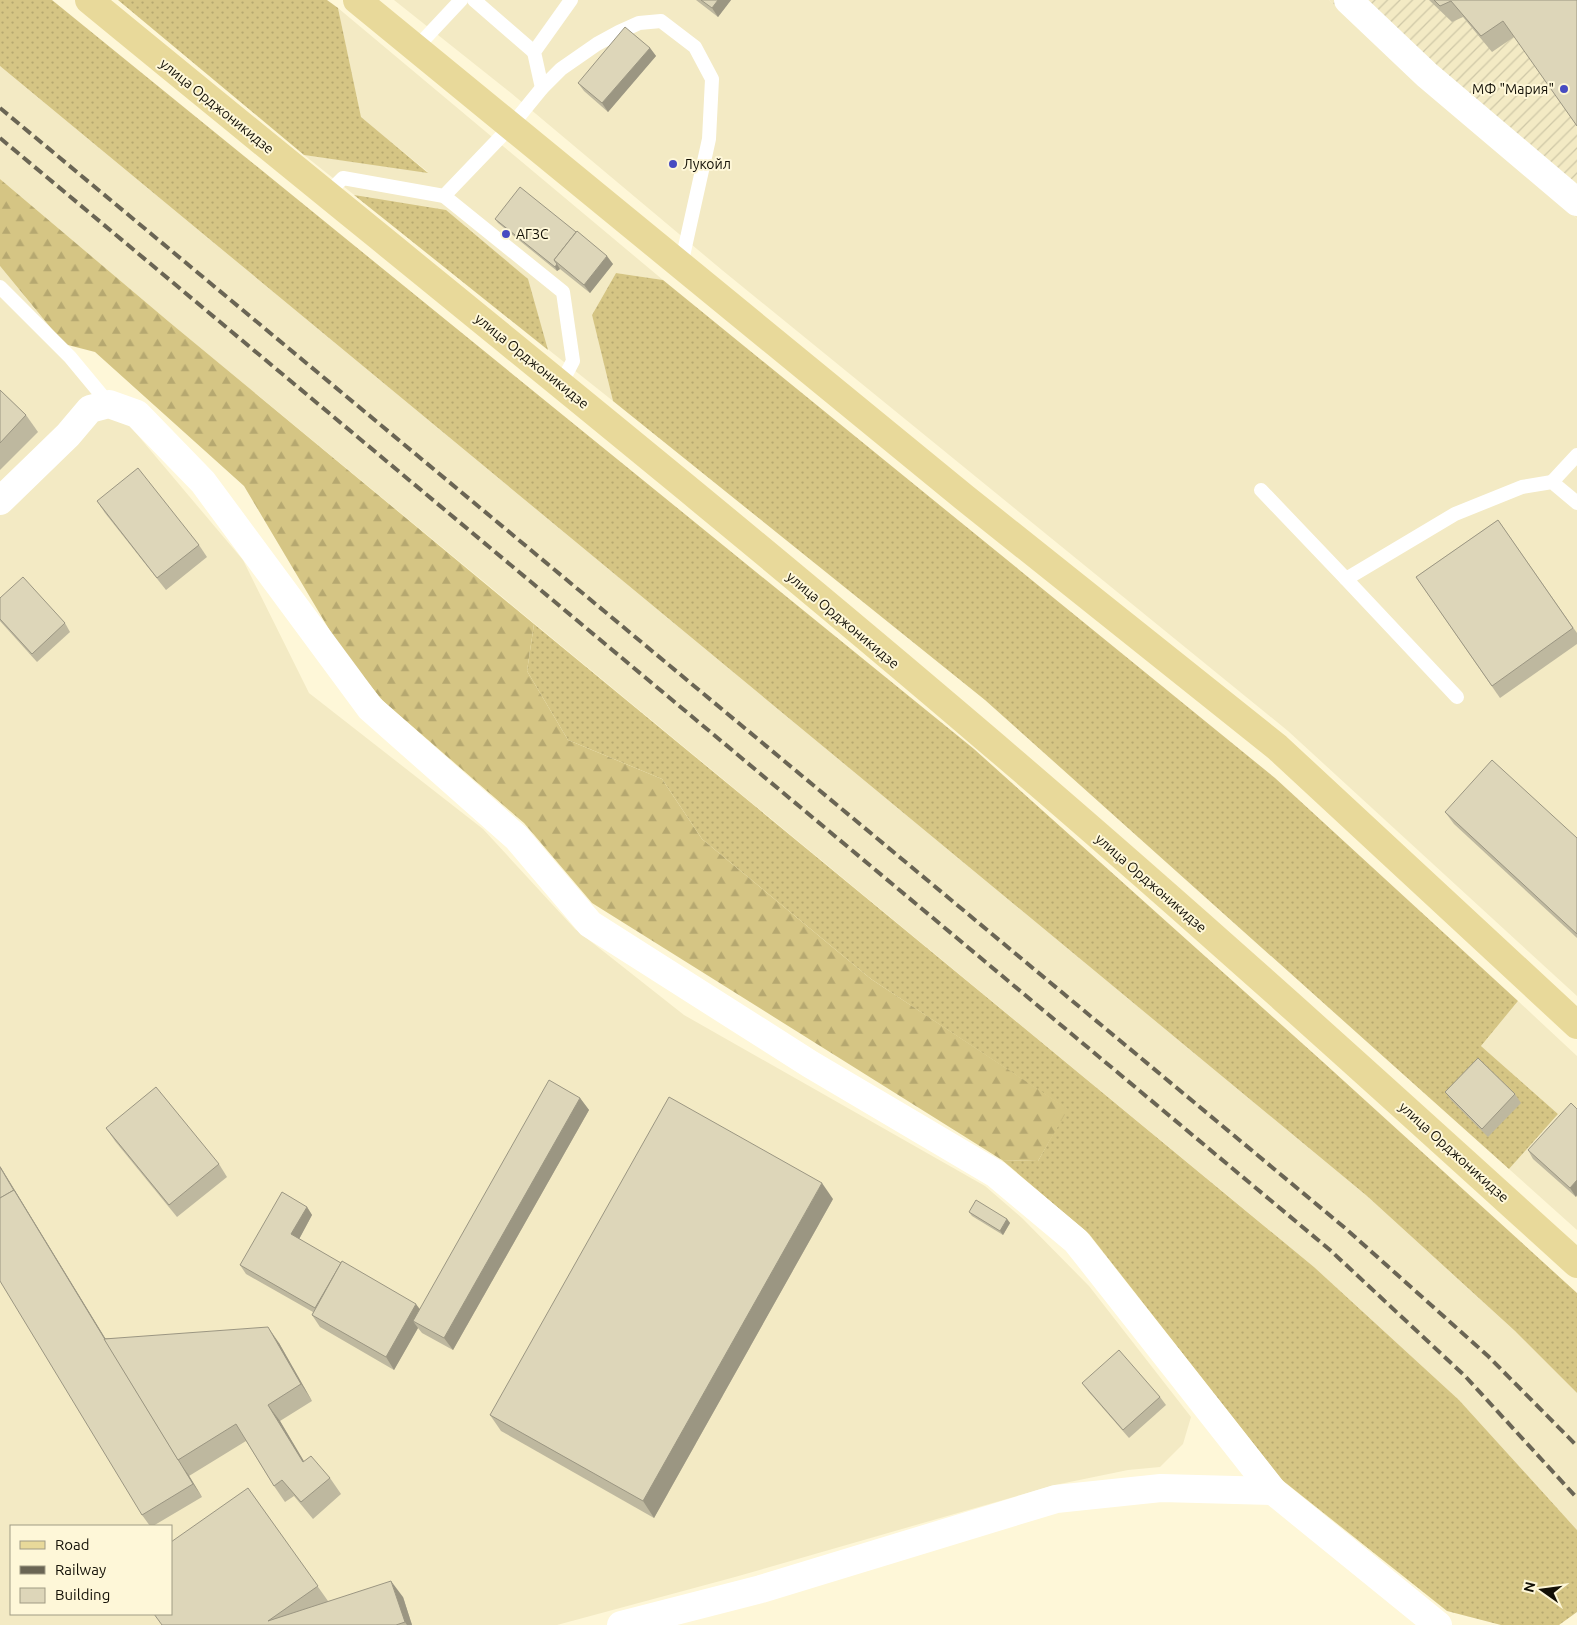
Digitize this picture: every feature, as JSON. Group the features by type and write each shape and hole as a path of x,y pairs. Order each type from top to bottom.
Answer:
{"main road":[{"name":"улица Орджоникидзе","path":"89,0 326,195 561,384 983,736 1335,1044 1577,1264"},
{"path":"357,0 972,504 1276,747 1577,1024"}],"street":[{"path":"1348,0 1427,75 1577,202"},
{"path":"0,500 68,435 90,408 110,404 137,414 204,482 370,708 517,838 590,924 810,1064 996,1174 1076,1241 1273,1491 1438,1625"},
{"path":"621,1625 761,1589 1056,1499 1162,1488 1273,1491"}],"lane":[{"path":"416,48 461,0"},
{"path":"474,0 534,52 542,88"},
{"path":"534,52 571,0"},
{"path":"444,196 511,126 542,88 562,70 597,44 638,23 661,21 695,47 712,79 709,139 682,265"},
{"path":"326,195 343,178 444,196 563,292 573,361 561,384"},
{"path":"0,287 70,357 110,404"},
{"path":"1346,579 1455,514 1522,487 1552,482 1577,455"},
{"path":"1552,482 1577,503"},
{"path":"1261,490 1457,697"}],"shaded area":[{"path":"394,0 1329,0 1577,219 1577,996 1288,731 722,270 511,93"},
{"path":"1329,0 1577,0 1577,219"},
{"name":"АГЗС","path":"338,8 663,280 616,273 592,315 613,401 304,155 428,172 361,118"},
{"path":"0,66 1367,1196 1515,1331 1577,1393 1577,1530 1459,1400 1314,1267 168,321 0,179"},
{"path":"0,266 135,432 243,560 309,693 483,829 575,929 684,1015 985,1186 1022,1218 1089,1286 1191,1417 1183,1444 1160,1467 1128,1470 1055,1485 735,1577 557,1625 0,1625"},
{"path":"1518,1001 1577,1056 1577,1230 1509,1169 1558,1114 1481,1046"}],"green space":[{"path":"0,0 52,0 974,749 1577,1293 1577,1393 1515,1331 1367,1196 0,66"},
{"path":"118,0 327,0 338,8 361,117 428,173 304,155"},
{"path":"0,179 168,321 534,624 527,671 568,740 662,779 702,839 871,979 1068,1109 1038,1161 1002,1160 592,903 524,823 383,701 342,651 244,486 95,352 64,344 0,266"},
{"path":"354,195 446,210 528,279 548,350"},
{"path":"616,273 663,280 1275,778 1518,1001 1481,1046 1558,1114 1509,1169 985,700 613,401 592,315"},
{"path":"534,624 1314,1267 1459,1400 1577,1530 1577,1612 1559,1625 1501,1625 1447,1611 1282,1480 1089,1234 1002,1160 1038,1161 1067,1109 871,979 702,839 662,779 568,740 527,671"}],"building":[{"path":"701,0 718,0 712,8"},
{"name":"МФ \"Мария\"","path":"1434,0 1577,0 1577,126 1503,21 1481,36 1451,1 1440,6"},
{"path":"625,27 650,48 602,103 578,83"},
{"path":"520,187 576,232 554,260 557,264 555,267 495,219"},
{"path":"577,231 607,256 584,285 554,260"},
{"path":"0,390 26,415 0,443"},
{"path":"138,468 199,545 157,578 97,501"},
{"path":"1498,520 1573,628 1492,686 1416,577"},
{"path":"23,577 65,623 32,654 0,619 0,598"},
{"path":"1492,760 1577,838 1577,934 1445,812"},
{"path":"1478,1058 1515,1094 1482,1129 1445,1092"},
{"path":"549,1080 580,1098 444,1338 413,1321"},
{"path":"156,1087 219,1164 169,1205 106,1128"},
{"path":"669,1097 822,1183 643,1501 490,1415"},
{"path":"1571,1103 1577,1109 1577,1180 1570,1188 1528,1150"},
{"path":"0,1167 14,1190 0,1198"},
{"path":"14,1190 193,1484 142,1515 0,1281 0,1198"},
{"path":"282,1192 307,1207 291,1234 341,1263 315,1308 240,1265"},
{"path":"976,1200 1007,1219 1000,1231 969,1212"},
{"path":"342,1261 416,1304 386,1357 312,1315"},
{"path":"268,1327 301,1384 268,1405 303,1462 311,1456 330,1478 301,1502 282,1480 274,1486 236,1424 178,1460 104,1339"},
{"path":"1119,1350 1160,1397 1123,1430 1082,1383"},
{"path":"248,1488 318,1586 268,1621 391,1581 405,1622 396,1625 162,1625 155,1615 172,1615 172,1541"}],"railway":[{"path":"0,108 1345,1228 1488,1356 1577,1446"},
{"path":"0,138 1330,1250 1465,1376 1577,1498"}],"place":[{"name":"МФ \"Мария\"","path":"1564,89"},
{"name":"Лукойл","path":"673,164"},
{"name":"АГЗС","path":"506,234"}]}
